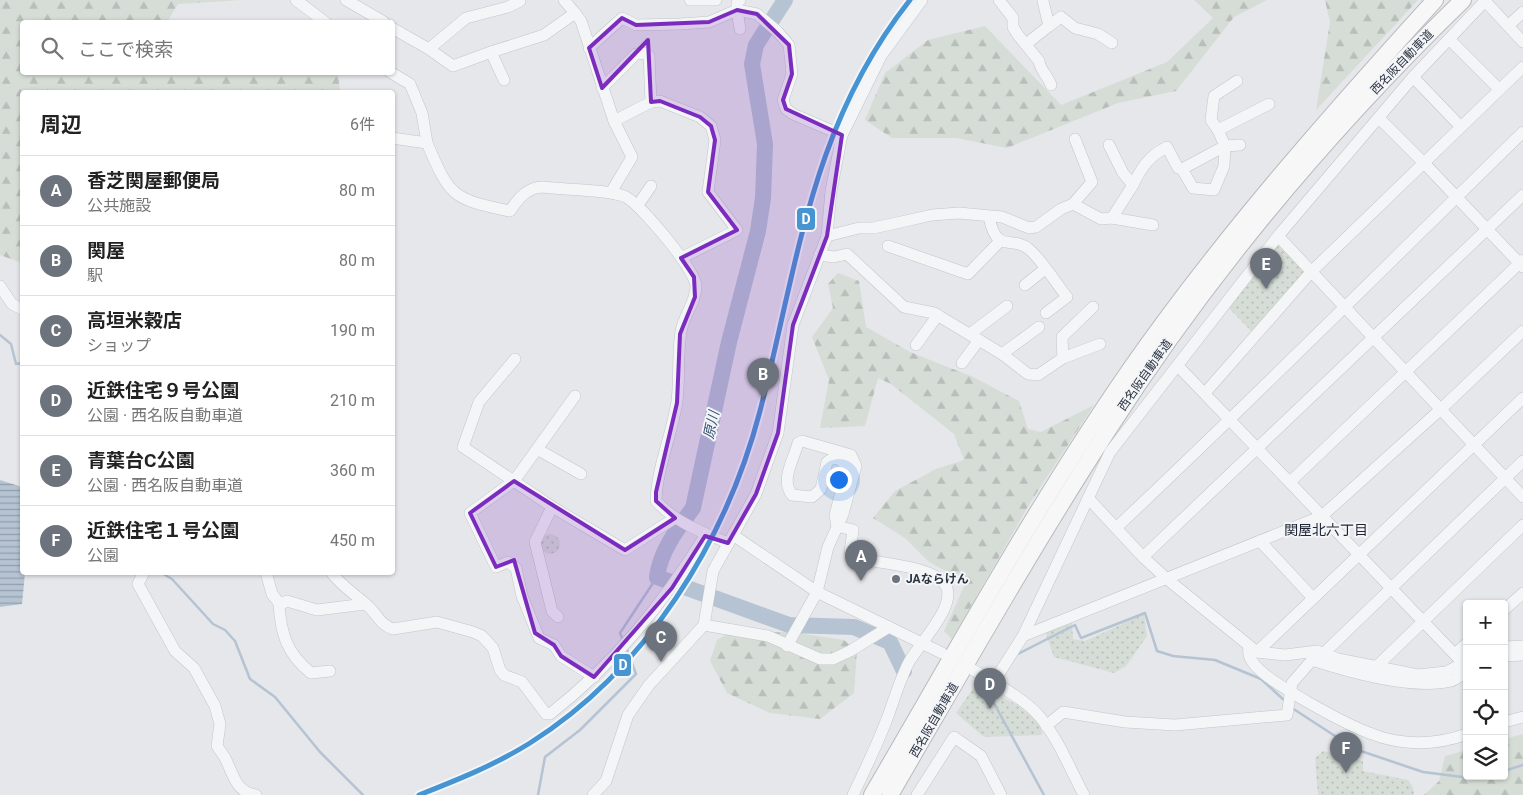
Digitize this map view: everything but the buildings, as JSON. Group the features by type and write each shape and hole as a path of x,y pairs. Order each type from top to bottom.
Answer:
{"highway":[{"name":"西名阪自動車道","path":"872,795 1036,515 1134,365 1193,284 1256,204 1434,0"},
{"name":"西名阪自動車道","path":"890,795 1048,526 1108,429 1177,330 1221,271 1296,179 1374,92 1463,0"}],"street":[{"path":"296,0 322,20"},
{"path":"346,0 381,20"},
{"path":"564,0 581,21 614,121 632,157 612,189 615,194"},
{"path":"690,0 716,0"},
{"path":"592,795 606,781 628,714 649,685 704,625 713,571 756,494 769,463 778,433 794,325 826,236 831,191 842,135 881,56 922,0"},
{"path":"998,0 1013,18 1013,28 1039,61 1040,67 1048,76 1051,85"},
{"path":"428,49 466,18 508,7 520,1"},
{"path":"1043,1 1049,26"},
{"path":"993,683 1022,636 1110,452 1278,236 1413,78 1486,1 1523,42"},
{"path":"589,48 622,18 636,25 709,22 738,5"},
{"path":"738,5 757,14 777,30 789,46 792,74 783,100 786,108 793,114 842,135"},
{"path":"738,5 740,29"},
{"path":"1508,26 1523,12"},
{"path":"395,30 453,66 544,35 575,13"},
{"path":"1026,44 1061,17 1075,28 1098,34 1112,43"},
{"path":"1448,40 1499,89"},
{"path":"491,52 504,80"},
{"path":"602,88 636,54 646,53 649,56 651,102"},
{"path":"1205,392 1311,272 1523,67"},
{"path":"395,75 410,84 422,113 427,143 444,182 456,194 471,203 510,211 520,197 536,187 615,194 625,197 638,205 650,217 694,277 696,284 695,297 683,322 680,334 677,403 656,492 656,501 675,518 705,536 731,539 816,592 942,653"},
{"path":"1413,78 1461,127"},
{"path":"1112,218 1133,185 1142,166 1158,151 1167,146 1178,168 1182,169 1193,188 1214,190 1224,166 1225,146 1211,120 1214,96 1237,81"},
{"path":"614,121 651,102 660,101 700,117 711,126 715,140 708,192 737,230 681,258"},
{"path":"1218,130 1269,104"},
{"path":"1290,482 1522,264 1378,118"},
{"path":"1116,528 1231,420 1344,306 1523,132"},
{"path":"395,138 427,143"},
{"path":"826,236 932,215 959,214 1002,217 1029,228 1036,227 1061,209 1073,204 1092,182 1074,139"},
{"path":"1109,145 1123,173 1133,185"},
{"path":"1182,169 1225,146 1240,145"},
{"path":"638,205 651,186"},
{"path":"1143,557 1523,195"},
{"path":"1073,204 1101,219 1112,218 1153,225"},
{"path":"989,217 992,230 1000,241 1029,249 1067,297 1046,314"},
{"path":"1278,236 1441,409 1504,479 1523,497"},
{"path":"888,246 968,274 1000,241"},
{"path":"819,255 834,257 847,254 904,307 938,315 1002,354 1028,374 1038,375 1063,358 1100,344"},
{"path":"1025,285 1045,269"},
{"path":"0,286 12,304 20,308"},
{"path":"962,363 975,337 1007,306"},
{"path":"1063,358 1062,337 1093,307"},
{"path":"916,345 938,315"},
{"path":"1002,354 1038,327"},
{"path":"1022,636 1322,516 1441,409 1523,331"},
{"path":"515,359 479,402 463,447 552,507 625,550 675,518"},
{"path":"1178,366 1205,392 1422,622 1463,662"},
{"path":"575,396 514,481 470,513 496,567 508,562 516,568 522,596 539,638 554,645 561,656 594,677"},
{"path":"1464,735 1432,742 1406,742 1373,734 1290,695 1254,665 1248,655 1313,598 1523,398"},
{"path":"787,646 816,592 836,526 843,514 856,466 851,455 802,441 798,443 786,480 787,489 792,495 812,497 821,489 827,462 834,458 841,460 846,469 835,515 836,526"},
{"path":"538,449 581,474"},
{"path":"1324,653 1523,461"},
{"path":"1088,498 1143,557 1167,579 1253,649 1285,655 1317,651 1338,659 1418,676 1446,672 1463,666"},
{"path":"552,507 535,542 552,612 558,617"},
{"path":"1377,666 1523,525"},
{"path":"836,526 853,530 850,552 854,557 934,575 946,586 948,594 945,607 909,661 879,740 854,795"},
{"path":"333,575 344,589 365,604 382,622 393,629 437,622 482,636 494,648 500,670 504,675 522,682 546,714 550,714 594,677 637,631 668,594 705,536"},
{"path":"1260,541 1313,598"},
{"path":"142,575 138,584 142,593 175,652 194,668 215,706 220,724 217,746 225,757 235,782 242,790 256,795"},
{"path":"267,575 272,594 280,604 280,622 296,661 311,673 330,671"},
{"path":"1508,606 1523,593"},
{"path":"280,604 287,601 317,610 365,604"},
{"path":"704,625 752,632 820,659 833,659 889,627"},
{"path":"1455,654 1465,645"},
{"path":"1508,647 1523,646"},
{"path":"1508,656 1523,655"},
{"path":"1046,726 1063,712 1125,722 1175,726 1287,716 1292,683 1312,660 1344,670 1419,683 1453,681 1463,669"},
{"path":"970,668 1039,716 1057,741 1084,795"},
{"path":"1508,721 1523,717"},
{"path":"917,795 954,737 981,756 1001,795"}],"highlighted area":[{"path":"737,10 757,14 789,45 792,74 783,100 786,109 842,135 827,236 793,325 778,433 756,494 728,543 705,536 672,588 594,677 561,656 554,645 535,633 514,560 496,567 470,513 514,481 625,550 675,518 656,501 656,492 677,403 680,334 695,297 694,277 681,258 737,230 708,192 715,140 711,126 700,117 660,101 651,102 648,40 602,88 589,48 622,18 636,25 709,22"}],"green space":[{"path":"0,0 242,0 178,4 168,20 20,20 20,75 338,75 340,90 20,90 20,262 0,255"},
{"path":"1194,0 1267,0 1234,17 1176,91 1118,103 1007,148 956,138 892,138 865,120 885,73 928,40 985,26 1061,105 1167,62 1213,18"},
{"path":"1325,0 1418,0 1316,110 1330,22"},
{"path":"1279,241 1305,271 1252,332 1228,307"},
{"path":"838,273 859,281 866,327 910,352 973,377 1019,401 1028,429 1041,432 1094,405 1030,503 952,639 944,631 966,582 929,562 905,538 873,518 895,491 936,469 964,460 954,434 891,384 878,378 865,426 820,428 829,380 812,337 833,308 828,284"},
{"path":"550,534 557,537 560,544 557,551 550,554 543,551 540,544 543,537"},
{"path":"1144,614 1147,636 1126,666 1114,673 1054,657 1045,631 1072,623 1073,639 1085,641"},
{"path":"791,632 844,640 857,651 854,693 820,719 770,713 727,693 710,661 717,640 729,633"},
{"path":"977,683 1017,705 1040,724 1042,735 984,737 956,713"},
{"path":"1523,734 1523,795 1424,795 1439,781 1445,756 1463,751 1463,780 1508,780 1508,738"},
{"path":"1323,751 1363,761 1363,771 1408,780 1413,787 1414,795 1318,795 1315,758"}],"water":[{"path":"0,480 20,486 20,575 25,575 22,604 0,607"}],"waterway":[{"name":"原川","path":"785,0 756,45 752,64 765,144 763,198 758,231 729,342 693,508 666,549 657,577 789,625 854,627 890,642 904,671"},
{"path":"0,335 11,344 16,364 20,363"},
{"path":"165,575 172,579 213,624 225,630 235,641 250,679 275,697 320,752 363,795"},
{"path":"623,640 620,633 657,577"},
{"path":"1016,655 1075,625 1081,638 1145,613 1157,651 1173,656 1215,660 1261,679 1285,701"},
{"path":"538,795 545,757 580,730 636,674 626,647"},
{"path":"986,683 984,685 1044,795"},
{"path":"1292,708 1355,749 1423,772 1463,777"},
{"path":"1508,770 1523,765"}],"transit line":[{"name":"D","path":"419,795 490,765 530,743 572,713 610,679 645,640 676,598 703,554 726,507 745,460 760,411 798,249 812,197 829,146 850,96 877,47 910,0"}],"place":[{"name":"青葉台C公園","path":"1266,289"},
{"name":"関屋","path":"763,399"},
{"name":"JAならけん","path":"896,579"},
{"name":"香芝関屋郵便局","path":"861,581"},
{"name":"高垣米穀店","path":"661,662"},
{"name":"近鉄住宅９号公園","path":"990,709"},
{"name":"近鉄住宅１号公園","path":"1346,773"}],"district":[{"name":"関屋北六丁目","path":"1326,530"}]}
